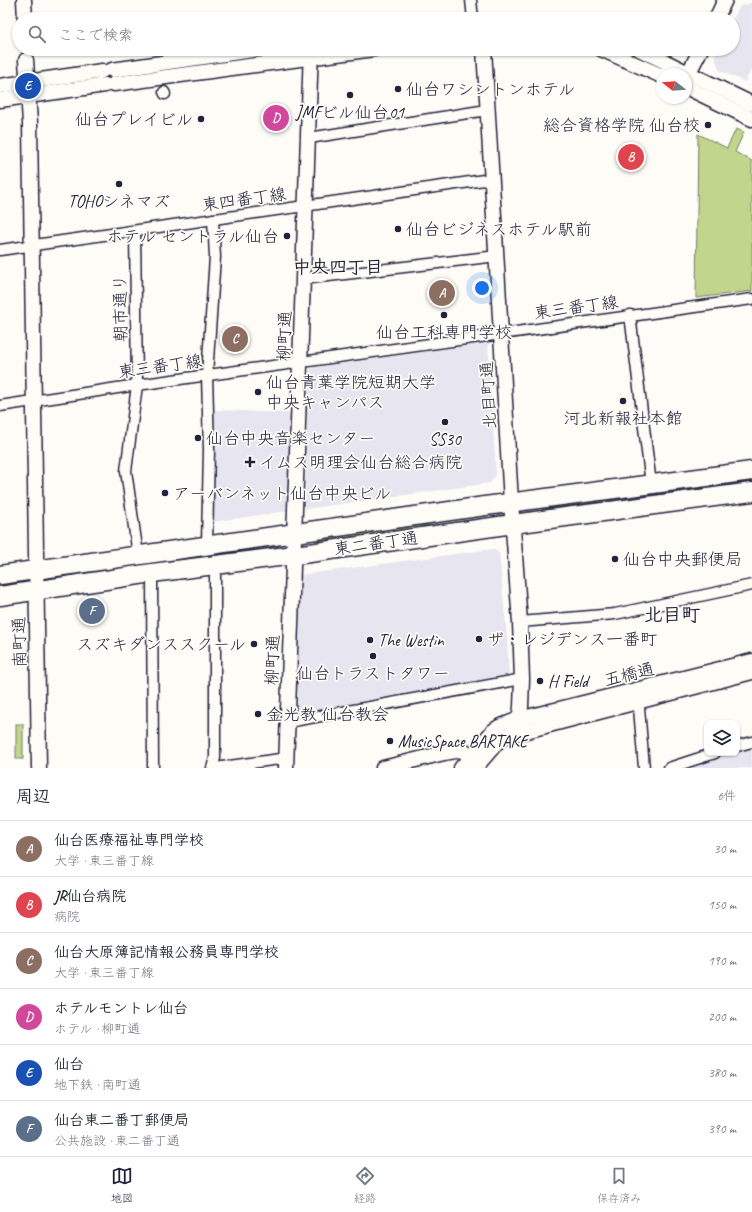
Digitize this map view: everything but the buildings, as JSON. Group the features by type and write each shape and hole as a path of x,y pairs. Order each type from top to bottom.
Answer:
{"highway":[{"name":"東二番丁通","path":"0,575 207,544 752,471"},
{"name":"東二番丁通","path":"0,596 152,573 752,492"}],"street":[{"path":"24,0 25,12"},
{"path":"471,0 472,12"},
{"path":"708,12 714,0"},
{"path":"719,12 725,0"},
{"name":"南町通","path":"26,56 34,401 39,768"},
{"path":"0,100 28,89 107,70 209,56"},
{"path":"0,86 28,89 110,85 298,56"},
{"name":"柳町通","path":"286,763 311,56"},
{"name":"北目町通","path":"484,56 520,622 522,679 521,707 518,719 507,736"},
{"path":"617,56 656,73"},
{"path":"652,56 675,68"},
{"path":"685,68 689,56"},
{"path":"687,68 695,56"},
{"path":"692,77 752,104"},
{"path":"692,90 752,119"},
{"path":"309,138 487,110"},
{"name":"東四番丁線","path":"0,250 306,207 491,179"},
{"path":"207,544 209,450 207,375 215,257 213,219"},
{"name":"朝市通り","path":"135,231 137,385 126,471 138,555"},
{"path":"303,279 497,256"},
{"name":"東三番丁線","path":"0,406 207,375 752,299"},
{"path":"630,315 651,484"},
{"path":"212,768 215,758 215,565"},
{"path":"152,573 153,768"},
{"path":"520,622 616,614 752,585"},
{"name":"五橋通","path":"461,768 473,762 500,739 507,736 752,661"},
{"name":"五橋通","path":"473,762 499,727 518,719 752,672"},
{"path":"288,722 522,679"},
{"path":"638,696 644,768"},
{"path":"740,745 752,742"},
{"path":"383,768 461,750 473,762"},
{"path":"669,768 706,756"},
{"path":"215,768 286,763"}],"shaded area":[{"path":"752,3 752,68 745,82 719,70 715,56 740,56 740,12 737,12 740,6"},
{"name":"SS30","path":"488,343 496,475 490,483 305,509 308,374 311,368"},
{"name":"イムス明理会仙台総合病院","path":"213,410 291,413 287,511 211,522"},
{"path":"493,549 499,553 509,679 299,718 297,713 301,575"},
{"path":"752,745 752,768 678,768 715,756 740,756 740,748"}],"green space":[{"path":"736,129 744,132 735,152 752,161 752,291 696,298 698,134 727,148"},
{"path":"752,480 752,482 617,501 542,509 542,507"},
{"path":"480,520 370,535 315,541 315,539 408,526 439,525"},
{"path":"278,545 278,547 187,560 155,561 66,572"},
{"path":"16,724 23,724 23,759 16,759"}],"place":[{"name":"仙台","path":"28,86"},
{"name":"仙台ワシントンホテル","path":"398,89"},
{"name":"JMFビル仙台01","path":"350,95"},
{"name":"ホテルモントレ仙台","path":"276,118"},
{"name":"仙台プレイビル","path":"201,119"},
{"name":"総合資格学院 仙台校","path":"708,125"},
{"name":"JR仙台病院","path":"631,157"},
{"name":"TOHOシネマズ","path":"119,184"},
{"name":"仙台ビジネスホテル駅前","path":"398,229"},
{"name":"ホテル セントラル仙台","path":"287,236"},
{"name":"仙台医療福祉専門学校","path":"442,293"},
{"name":"仙台工科専門学校","path":"444,315"},
{"name":"仙台大原簿記情報公務員専門学校","path":"235,339"},
{"name":"仙台青葉学院短期大学 中央キャンパス","path":"258,392"},
{"name":"河北新報社本館","path":"623,401"},
{"name":"SS30","path":"445,422"},
{"name":"仙台中央音楽センター","path":"198,438"},
{"name":"イムス明理会仙台総合病院","path":"250,462"},
{"name":"アーバンネット仙台中央ビル","path":"165,493"},
{"name":"仙台中央郵便局","path":"615,559"},
{"name":"仙台東二番丁郵便局","path":"92,611"},
{"name":"ザ・レジデンス一番町","path":"479,639"},
{"name":"The Westin","path":"370,640"},
{"name":"スズキダンススクール","path":"254,644"},
{"name":"仙台トラストタワー","path":"373,656"},
{"name":"H Field","path":"540,681"},
{"name":"金光教 仙台教会","path":"258,714"},
{"name":"MusicSpace BARTAKE","path":"390,741"}],"district":[{"name":"中央四丁目","path":"338,267"},
{"name":"北目町","path":"672,614"}]}
